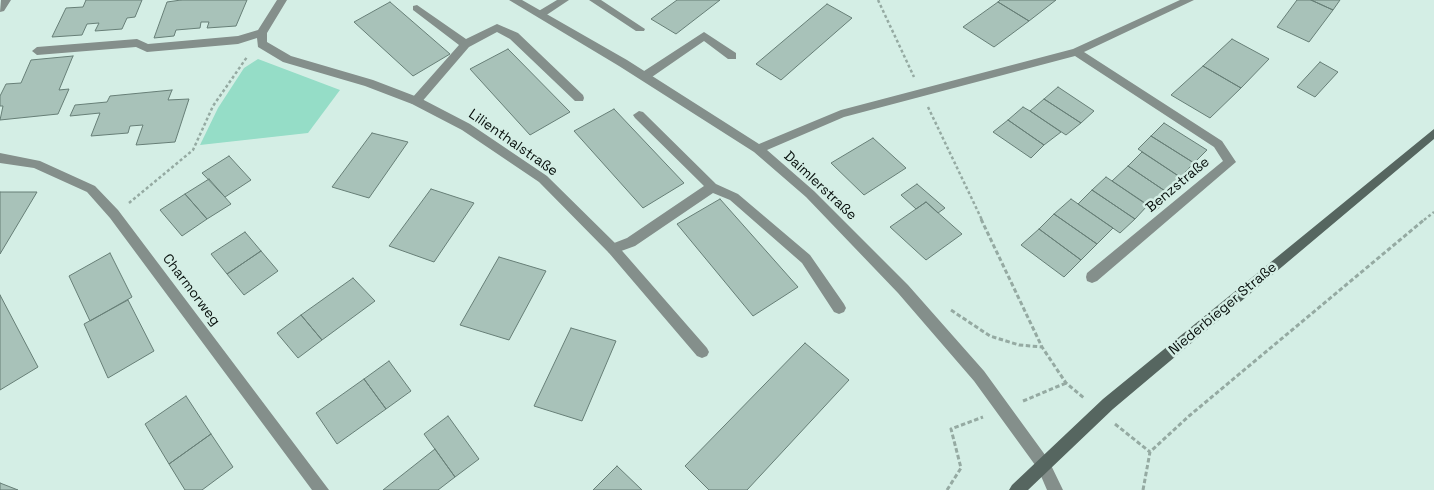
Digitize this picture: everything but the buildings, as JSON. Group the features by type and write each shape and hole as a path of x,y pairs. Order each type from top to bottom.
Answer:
{"main road":[{"name":"Niederbieger Straße","path":"1017,490 1108,404 1434,133"}],"street":[{"path":"0,9 6,0"},
{"path":"36,51 137,43 147,48 262,39 282,0"},
{"name":"Daimlerstraße","path":"514,0 645,76 758,149 810,194 903,289 979,376 1043,464 1056,490"},
{"path":"541,14 564,0"},
{"path":"594,0 640,29"},
{"path":"758,149 841,114 1076,52 1189,0"},
{"path":"417,8 465,44"},
{"path":"416,101 465,44 497,28 514,36 579,98"},
{"path":"645,76 704,36 732,56"},
{"name":"Lilienthalstraße","path":"262,39 287,59 369,83 416,101 466,127 542,179 613,249 702,352"},
{"name":"Benzstraße","path":"1076,52 1218,144 1230,162 1092,277"},
{"path":"639,115 712,187 734,196 806,259 839,308"},
{"name":"Charmorweg","path":"0,158 36,164 91,189 114,214 321,490"},
{"path":"613,249 631,242 712,187"}],"path":[{"path":"878,0 1042,347"},
{"path":"114,214 193,150 213,106 250,52 262,39"},
{"path":"1143,490 1150,452 1190,416 1434,212"}],"green space":[{"path":"258,59 340,90 308,133 200,145 218,108 244,68"}]}
